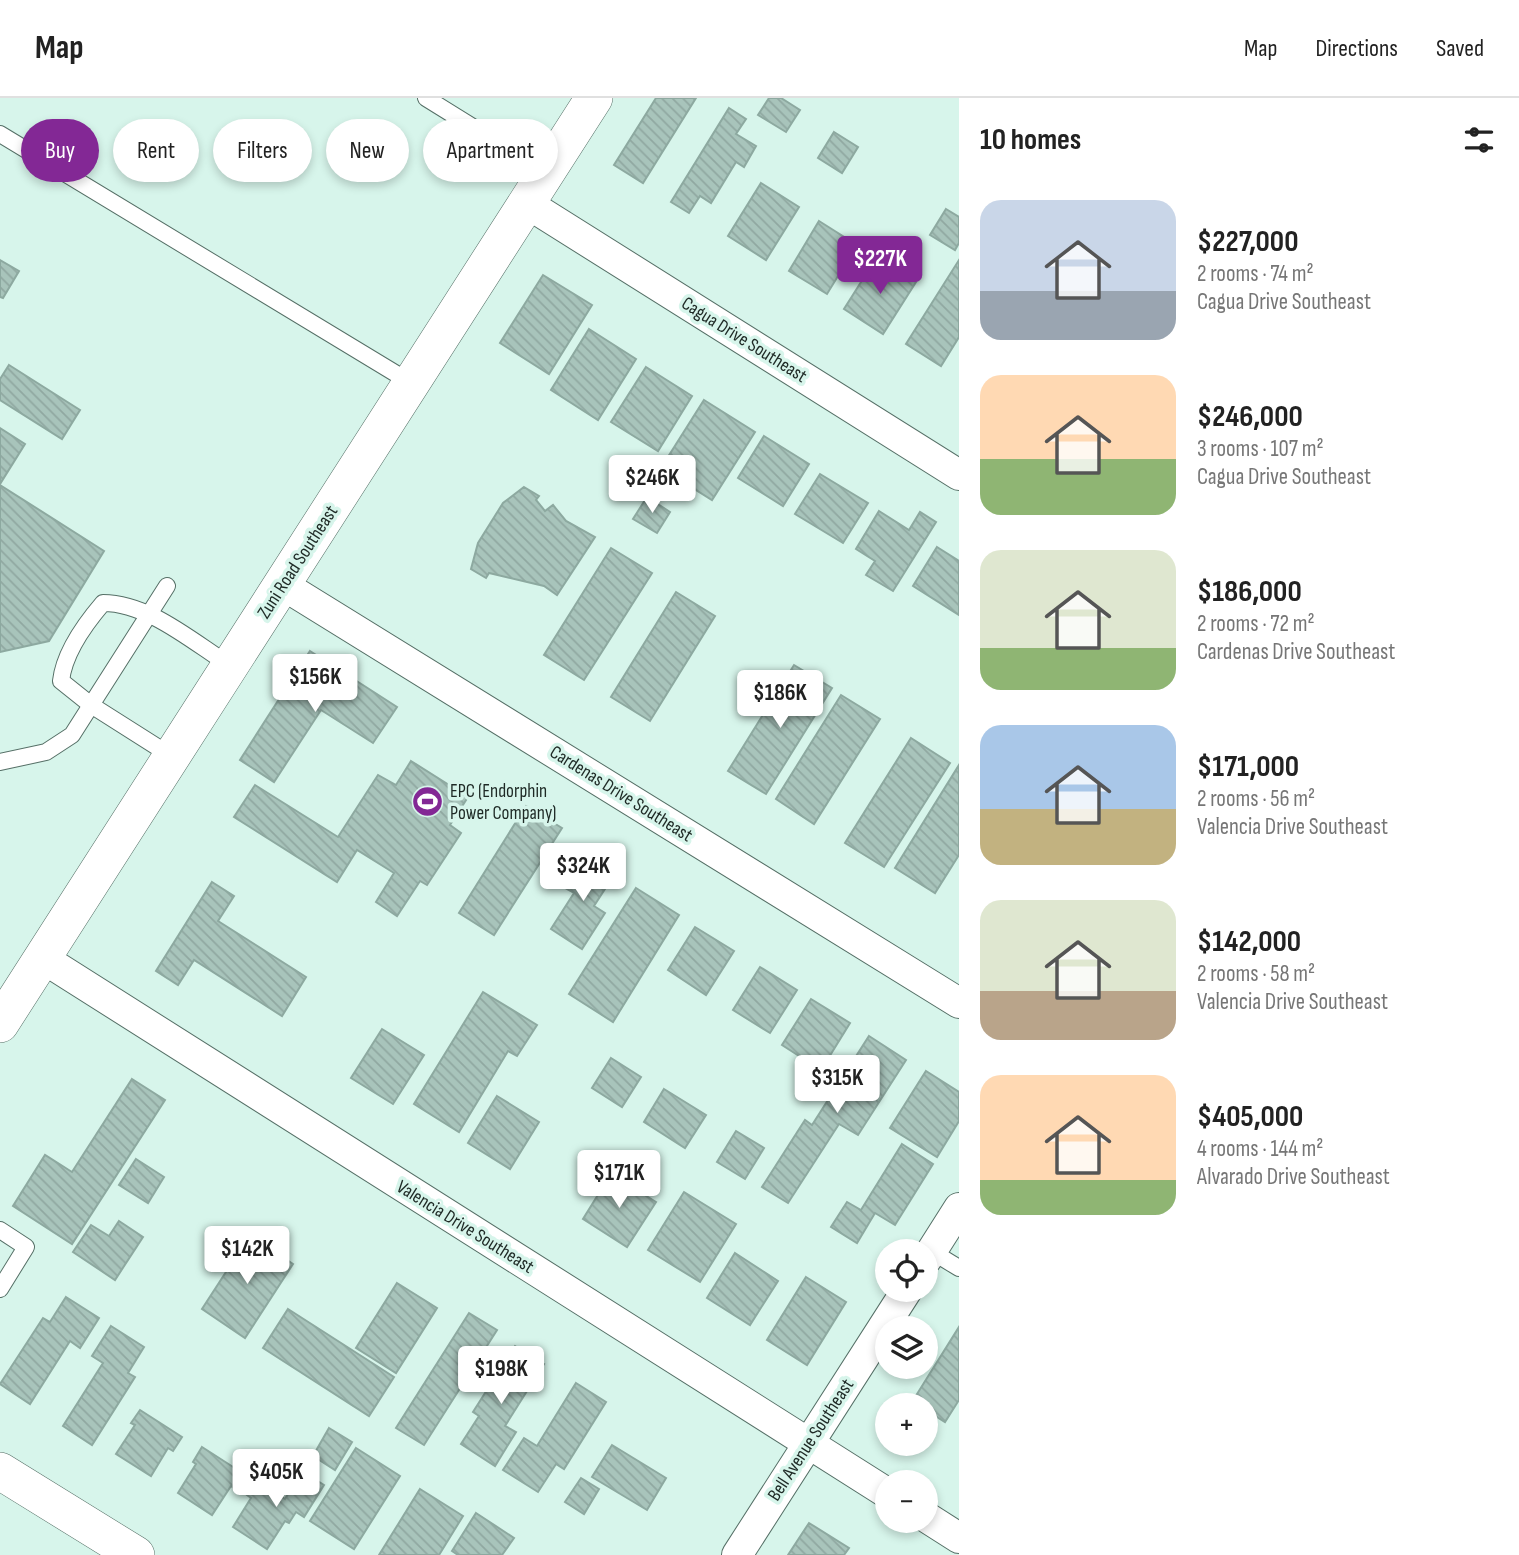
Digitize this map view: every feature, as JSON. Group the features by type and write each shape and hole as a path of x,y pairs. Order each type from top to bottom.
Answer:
{"street":[{"name":"Zuni Road Southeast","path":"558,155 594,98"},
{"name":"Zuni Road Southeast","path":"2,1017 44,959 541,182"},
{"name":"Cagua Drive Southeast","path":"528,204 959,475"},
{"name":"Cardenas Drive Southeast","path":"283,585 959,1003"},
{"name":"Valencia Drive Southeast","path":"44,959 875,1486"},
{"path":"938,1241 959,1208"},
{"name":"Bell Avenue Southeast","path":"737,1555 899,1302"},
{"path":"0,1471 136,1555"},
{"path":"938,1525 959,1538"}],"lane":[{"path":"426,98 460,119"},
{"path":"0,134 413,383"},
{"path":"0,762 46,752 72,735 167,586"},
{"path":"174,757 91,705 61,681 63,666 94,613 103,603 121,603 149,615 232,666"},
{"path":"0,1230 26,1247 0,1289"},
{"path":"938,1260 959,1268"}],"building":[{"path":"656,98 696,98 643,183 614,165"},
{"path":"769,98 781,98 800,110 786,132 758,115"},
{"path":"729,108 746,119 736,134 756,146 744,167 736,162 711,203 700,196 689,213 671,202"},
{"path":"834,132 858,147 842,173 818,158"},
{"path":"761,183 799,207 766,260 728,236"},
{"path":"946,209 959,217 959,243 955,250 930,235"},
{"path":"819,221 857,245 827,294 789,271"},
{"path":"877,257 916,282 883,334 844,309"},
{"path":"0,260 19,271 3,298 0,297"},
{"path":"959,260 959,337 941,366 906,344"},
{"path":"543,275 592,305 549,374 500,343"},
{"path":"589,329 636,359 598,420 551,390"},
{"path":"9,365 80,410 62,439 0,400 0,379"},
{"path":"646,367 692,396 658,451 611,422"},
{"path":"704,400 755,432 712,500 661,468"},
{"path":"0,428 25,444 0,484"},
{"path":"764,436 809,464 783,506 738,478"},
{"path":"820,474 868,503 843,543 795,514"},
{"path":"0,485 104,551 49,641 0,652"},
{"path":"524,487 539,496 536,500 545,511 553,505 566,521 595,537 557,595 544,586 489,573 486,578 471,569 478,543 503,503"},
{"path":"647,497 670,512 657,533 633,519"},
{"path":"879,511 909,530 920,512 936,522 893,591 866,575 875,561 856,549"},
{"path":"937,547 959,561 959,615 913,586"},
{"path":"611,548 652,573 584,680 544,655"},
{"path":"676,592 715,616 650,721 611,697"},
{"path":"310,651 397,707 373,743 321,710 274,782 240,760"},
{"path":"794,665 832,688 766,794 728,771"},
{"path":"841,695 880,719 814,824 776,799"},
{"path":"911,738 950,763 884,867 845,843"},
{"path":"411,761 468,797 450,825 461,833 427,885 420,881 397,916 376,902 394,873 357,850 337,882 234,817 255,785 338,837 378,775 396,785"},
{"path":"959,765 959,855 935,893 895,868"},
{"path":"526,806 562,828 494,935 459,913"},
{"path":"584,856 614,875 594,906 605,913 582,949 551,929 574,893 565,888"},
{"path":"212,882 234,896 218,921 306,977 282,1016 194,960 178,985 156,971"},
{"path":"636,888 679,915 613,1022 569,994"},
{"path":"695,927 734,951 706,995 668,970"},
{"path":"760,967 797,990 770,1033 733,1010"},
{"path":"483,992 537,1025 517,1056 508,1051 459,1132 414,1104"},
{"path":"811,999 850,1023 821,1070 782,1045"},
{"path":"382,1029 424,1055 393,1104 351,1078"},
{"path":"869,1036 906,1060 858,1135 839,1124 788,1203 762,1187 805,1120 812,1125"},
{"path":"611,1058 641,1077 622,1107 592,1088"},
{"path":"926,1071 959,1092 959,1121 937,1157 890,1128"},
{"path":"132,1079 165,1100 72,1244 13,1206 45,1155 72,1172"},
{"path":"664,1089 706,1115 685,1148 644,1122"},
{"path":"497,1096 539,1122 510,1169 468,1143"},
{"path":"736,1131 764,1148 745,1179 717,1162"},
{"path":"902,1144 933,1164 895,1225 875,1213 857,1243 831,1227 847,1202 861,1210"},
{"path":"136,1159 164,1177 148,1203 119,1185"},
{"path":"611,1174 656,1202 627,1247 583,1219"},
{"path":"684,1192 736,1224 700,1282 648,1250"},
{"path":"119,1221 143,1237 115,1280 73,1252 91,1225 109,1236"},
{"path":"250,1235 293,1264 245,1338 202,1309"},
{"path":"735,1253 778,1281 750,1325 707,1298"},
{"path":"806,1277 846,1302 807,1365 767,1340"},
{"path":"397,1283 437,1308 396,1373 356,1348"},
{"path":"66,1297 99,1318 80,1348 70,1341 30,1404 0,1384 43,1318 50,1322"},
{"path":"288,1309 394,1377 369,1416 263,1348"},
{"path":"469,1313 497,1330 424,1445 396,1428"},
{"path":"111,1326 144,1347 128,1373 135,1377 92,1445 63,1426 103,1363 92,1356"},
{"path":"959,1327 959,1400 945,1422 938,1418 938,1393 918,1393 926,1379 938,1379 938,1361"},
{"path":"515,1346 544,1364 505,1426 516,1432 495,1466 461,1444 479,1416 473,1412"},
{"path":"576,1383 606,1402 564,1469 556,1464 538,1492 503,1470 524,1438 537,1446"},
{"path":"140,1410 182,1437 173,1451 168,1448 151,1476 116,1454 135,1425 131,1423"},
{"path":"329,1428 352,1442 335,1470 313,1456"},
{"path":"612,1445 666,1478 647,1510 592,1477"},
{"path":"202,1447 244,1474 235,1489 231,1486 212,1515 178,1493 196,1464 193,1462"},
{"path":"356,1448 400,1476 354,1549 310,1521"},
{"path":"302,1471 324,1485 304,1517 296,1512 289,1523 285,1521 267,1549 233,1527 251,1498 247,1495 257,1480 285,1499"},
{"path":"581,1478 599,1489 584,1514 565,1502"},
{"path":"420,1489 463,1516 439,1555 379,1555"},
{"path":"476,1513 514,1538 502,1555 458,1555 452,1551"},
{"path":"809,1523 849,1548 844,1555 788,1555"}],"place":[{"name":"EPC (Endorphin Power Company)","path":"427,802"}]}
